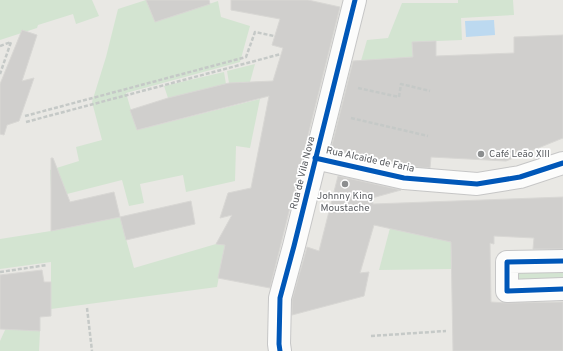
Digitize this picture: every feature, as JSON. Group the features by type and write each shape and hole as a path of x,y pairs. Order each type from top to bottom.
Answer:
{"street":[{"name":"Rua de Vila Nova","path":"280,351 280,298 355,0"},
{"name":"Rua Alcaide de Faria","path":"315,158 404,178 477,184 520,177 563,163"},
{"path":"563,261 507,262 507,291 563,289"}],"path":[{"path":"25,116 246,57 255,32 274,36"},
{"path":"0,46 11,42 0,74"},
{"path":"26,122 281,54"},
{"path":"335,82 399,97 401,84 430,91"},
{"path":"327,113 428,136"},
{"path":"0,272 47,265"},
{"path":"87,308 92,351"},
{"path":"371,336 446,330"}],"green space":[{"path":"0,0 92,0 99,16 76,24 73,14 38,25 37,28 0,40"},
{"path":"146,0 155,22 218,1 221,17 250,26 240,62 126,93 137,130 260,99 250,148 236,146 235,181 186,192 183,175 140,184 144,203 129,206 122,180 67,194 51,190 50,170 79,161 76,147 102,140 92,102 106,57 118,9"},
{"path":"458,0 513,0 514,15 461,18 462,40 412,42 413,57 361,61 367,40 388,38 402,3 458,3"},
{"path":"255,64 250,82 229,83 227,71"},
{"path":"224,72 226,84 168,98 164,86"},
{"path":"120,217 134,268 216,244 225,245 217,287 51,309 51,262 0,269 0,239 51,231"},
{"path":"390,228 451,242 451,269 379,270"},
{"path":"563,266 563,283 518,284 517,267"},
{"path":"11,317 35,324 35,331 40,331 39,351 0,351 0,341"}],"water":[{"path":"494,20 495,35 466,37 465,21"}],"building":[{"path":"146,0 209,0 210,4 155,22"},
{"path":"231,0 308,0 340,7 270,288 218,278 225,245 216,244 232,215 220,218 228,193 251,188 269,96 137,130 130,110 168,98 229,83 273,81 283,48 272,45 280,19 231,10"},
{"path":"22,30 37,35 22,81 34,78 19,121 7,125 4,135 0,134 0,84"},
{"path":"563,35 563,138 506,161 431,157 430,168 406,166 331,149 353,61 413,57 412,42 436,41 436,56 514,53 514,37"},
{"path":"51,158 53,158 70,202 114,192 120,217 51,231"},
{"path":"338,176 401,190 372,198 373,204 563,197 563,249 533,249 534,238 494,236 494,244 490,243 491,302 563,302 563,351 453,351 451,242 374,225 360,273 369,272 364,296 292,315 292,300 307,247 319,251"},
{"path":"191,201 195,224 126,240 120,217"},
{"path":"42,270 44,282 51,282 51,316 40,317 40,331 0,329 0,275"}],"cycle path":[{"path":"280,351 280,298 355,0"},
{"path":"315,158 404,178 477,184 520,177 563,163"},
{"path":"563,261 507,262 507,291 563,289"}],"place":[{"name":"Café Leão XIII","path":"481,154"},
{"name":"Johnny King Moustache","path":"345,184"}]}
